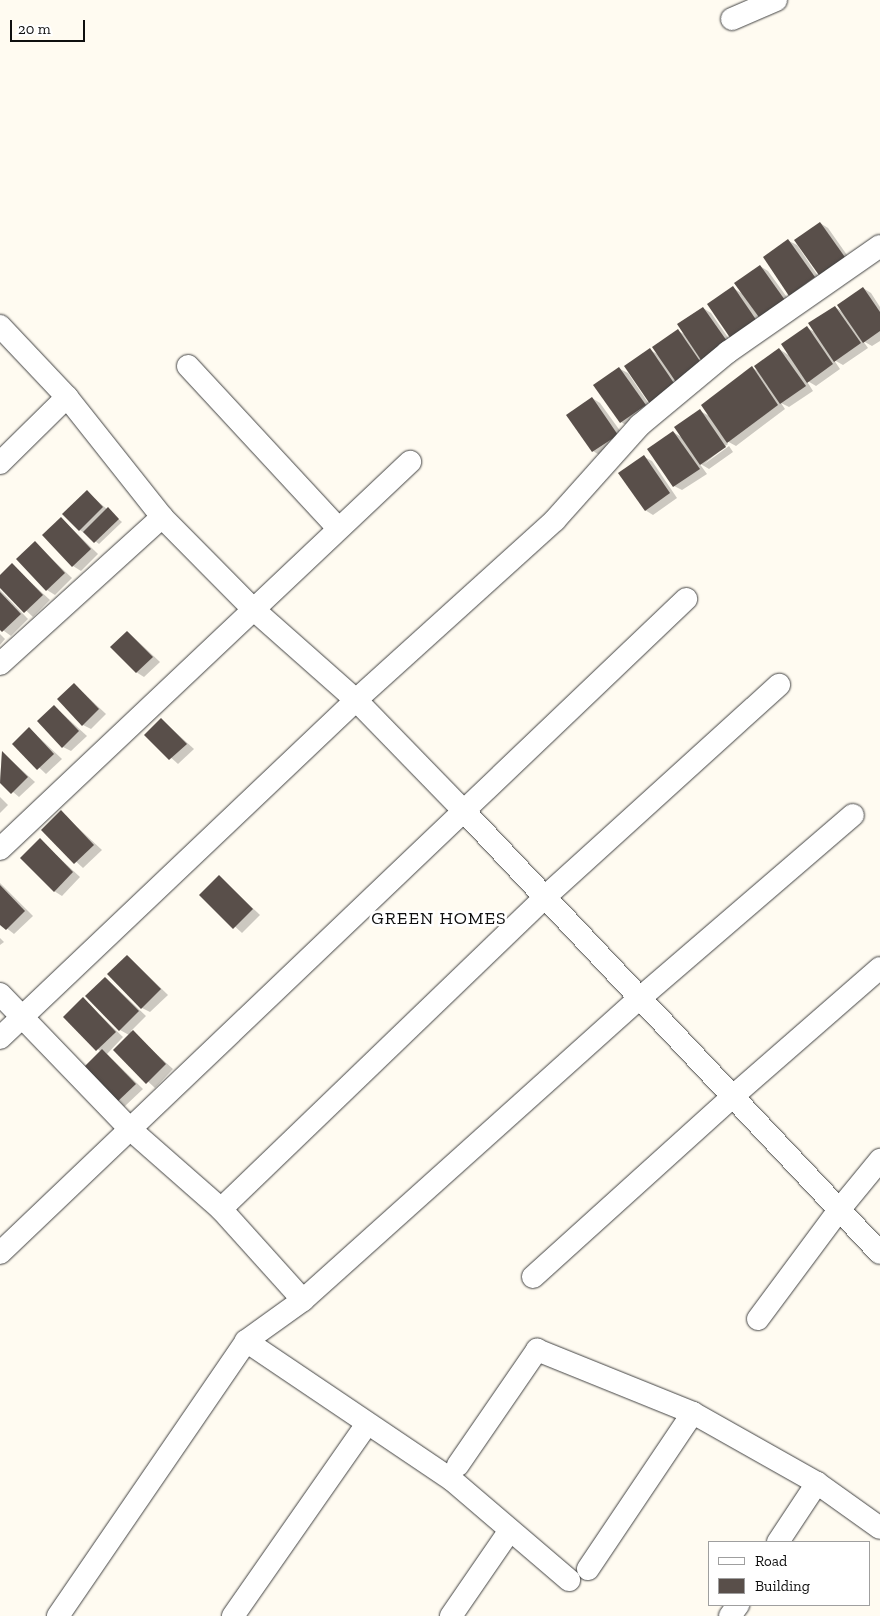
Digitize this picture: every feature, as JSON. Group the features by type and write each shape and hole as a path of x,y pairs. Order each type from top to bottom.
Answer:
{"street":[{"path":"732,20 776,0"},
{"path":"0,1038 356,700 555,520 640,426 728,352 880,246"},
{"path":"0,326 67,398 162,517 252,608 356,700 463,810 880,1253"},
{"path":"188,366 337,527"},
{"path":"0,463 67,398"},
{"path":"0,849 337,527 410,462"},
{"path":"0,664 162,517"},
{"path":"0,1253 686,599"},
{"path":"221,1209 545,897 779,685"},
{"path":"58,1616 246,1342 303,1300 639,998 853,815"},
{"path":"533,1277 732,1097 880,968"},
{"path":"0,994 130,1129 221,1209 303,1300"},
{"path":"758,1319 839,1210 880,1160"},
{"path":"246,1342 452,1480 569,1580"},
{"path":"458,1465 537,1350 693,1413 817,1483 880,1528"},
{"path":"588,1568 693,1413"},
{"path":"233,1616 366,1424"},
{"path":"779,1541 817,1483"},
{"path":"451,1616 510,1530"}],"building":[{"path":"820,222 847,260 821,278 794,240"},
{"path":"788,239 815,277 789,296 763,257"},
{"path":"760,265 787,303 761,320 734,283"},
{"path":"733,286 759,324 733,342 707,304"},
{"path":"863,287 880,312 880,331 863,343 837,305"},
{"path":"835,306 861,343 834,362 808,323"},
{"path":"703,307 729,344 703,363 677,324"},
{"path":"807,326 833,364 807,383 781,344"},
{"path":"678,329 704,367 678,385 652,347"},
{"path":"650,348 676,386 650,404 624,366"},
{"path":"779,348 806,386 780,404 754,366"},
{"path":"752,366 778,405 727,443 701,405"},
{"path":"619,367 646,405 620,423 593,385"},
{"path":"592,397 618,435 592,452 566,415"},
{"path":"700,409 726,447 700,465 674,427"},
{"path":"673,431 700,469 673,487 647,449"},
{"path":"644,455 670,493 645,511 618,473"},
{"path":"87,490 103,507 79,531 62,514"},
{"path":"108,507 119,519 94,543 83,532"},
{"path":"61,517 91,549 72,567 42,535"},
{"path":"35,541 65,573 46,591 16,559"},
{"path":"12,563 43,595 24,613 0,588 0,575"},
{"path":"0,592 21,614 2,632 0,630"},
{"path":"127,631 153,657 136,673 110,647"},
{"path":"74,683 99,709 82,726 57,699"},
{"path":"54,705 79,731 62,748 37,721"},
{"path":"161,718 187,744 169,760 144,735"},
{"path":"29,727 54,754 37,770 12,744"},
{"path":"2,751 28,777 11,794 0,783"},
{"path":"61,810 94,845 74,864 41,830"},
{"path":"40,838 73,872 54,892 20,858"},
{"path":"219,875 253,909 233,929 199,895"},
{"path":"0,885 25,911 6,930 0,925"},
{"path":"127,955 161,989 141,1009 107,974"},
{"path":"105,977 139,1011 119,1031 85,996"},
{"path":"83,997 116,1032 96,1051 63,1017"},
{"path":"133,1030 166,1064 146,1084 113,1050"},
{"path":"102,1049 136,1084 116,1103 82,1069"}],"district":[{"name":"GREEN HOMES","path":"439,918"}]}
